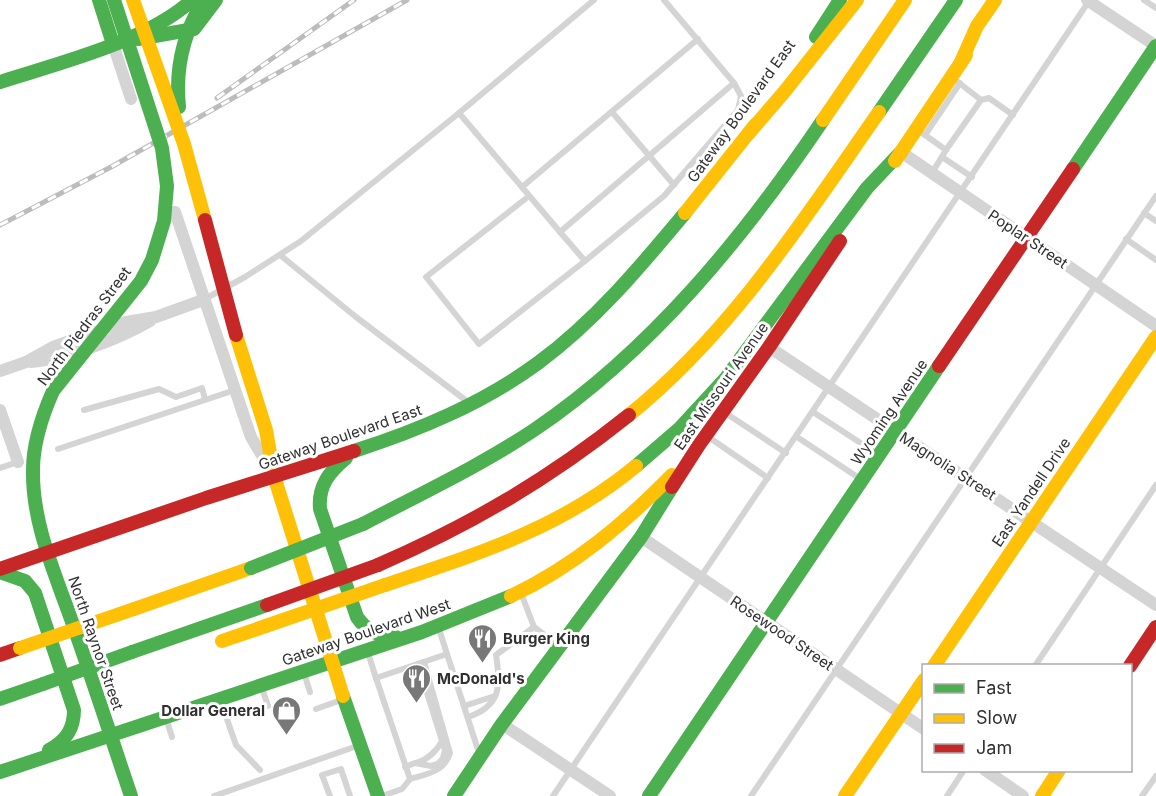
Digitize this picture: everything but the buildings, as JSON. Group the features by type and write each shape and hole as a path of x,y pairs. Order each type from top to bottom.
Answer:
{"main road":[{"path":"99,0 113,44"},
{"name":"North Piedras Street","path":"35,500 33,463 36,440 46,406 53,391 141,281 152,260 164,221 167,186 162,148 114,0"},
{"path":"133,0 184,144 236,335 266,430 274,477 331,662 380,796"},
{"path":"0,82 113,44 172,17 184,10 192,0"},
{"path":"184,144 176,81 187,34 204,0"},
{"path":"113,44 194,29 216,0"},
{"name":"Gateway Boulevard East","path":"0,570 423,428 471,405 514,379 548,355 600,311 635,274 748,134 840,0"},
{"path":"748,134 857,0"},
{"path":"0,655 251,568 363,524 495,455 573,402 643,341 694,288 781,182 904,0"},
{"path":"0,699 415,550 462,526 567,464 623,420 670,378 744,299 806,219 956,0"},
{"path":"960,64 977,26 994,0"},
{"name":"East Missouri Avenue","path":"454,793 502,724 641,537 703,440 901,152 921,132 956,80 960,64 1004,0"},
{"name":"Wyoming Avenue","path":"649,796 1156,46"},
{"path":"156,644 211,642 468,558 532,532 600,492 651,455 712,396 867,188 901,152"},
{"name":"East Yandell Drive","path":"935,664 1156,337"},
{"name":"Gateway Boulevard West","path":"5,770 331,662 494,604 521,591 609,534 646,501 703,440"},
{"path":"354,452 328,473 323,481 319,490 320,509 361,625 365,630 382,637 401,637"},
{"name":"North Raynor Street","path":"35,500 48,553 131,796"},
{"path":"0,570 25,581 35,593 75,718 70,732 55,747 5,770"},
{"path":"1131,664 1156,627"},
{"path":"846,796 922,683"},
{"path":"1042,796 1058,772"}],"street":[{"path":"1088,1 1156,46"},
{"path":"113,44 131,99"},
{"name":"Poplar Street","path":"901,152 1156,326"},
{"path":"175,212 203,300 252,437 274,477"},
{"path":"0,371 26,362 54,347 78,338 126,322 156,317 203,300"},
{"name":"Magnolia Street","path":"769,347 1156,605"},
{"path":"0,410 18,462"},
{"name":"Rosewood Street","path":"641,537 922,728"},
{"path":"502,724 610,796"},
{"path":"987,772 1023,796"}],"lane":[{"path":"203,300 280,255 317,229 594,0"},
{"path":"530,196 426,277 479,344 650,209 674,185 738,110 741,96 734,83 664,0"},
{"path":"553,796 972,177 1088,1"},
{"path":"1148,1 1156,8"},
{"path":"522,187 698,39"},
{"path":"939,105 951,98 956,80 981,100"},
{"path":"560,231 734,83"},
{"path":"951,98 958,103"},
{"path":"932,174 955,133 970,111 981,100 989,98 1013,116"},
{"path":"939,105 950,113"},
{"path":"939,105 939,122 921,132 946,150"},
{"path":"612,112 674,185"},
{"path":"459,113 585,261"},
{"path":"942,157 972,177"},
{"path":"751,796 1156,196"},
{"path":"1144,213 1156,221"},
{"path":"1126,239 1156,260"},
{"path":"280,255 356,317 471,405"},
{"path":"84,410 159,389 176,397 202,388 205,399"},
{"path":"58,449 235,390"},
{"path":"723,411 786,453"},
{"path":"813,412 879,456"},
{"path":"796,437 862,481"},
{"path":"703,440 768,478"},
{"path":"0,468 18,462"},
{"path":"1036,664 1156,485"},
{"path":"521,591 534,627 559,647"},
{"path":"438,625 480,756"},
{"path":"468,717 487,708 496,695 500,682 496,655 534,627"},
{"path":"367,649 410,780"},
{"path":"376,678 447,654"},
{"path":"415,763 431,766 438,764 445,750 421,663"},
{"path":"380,796 402,789 410,780 440,769 448,760 450,753 421,663"},
{"path":"303,671 310,692"},
{"path":"261,685 268,706"},
{"path":"464,706 496,695"},
{"path":"220,699 236,744 260,770"},
{"path":"316,709 344,699"},
{"path":"165,717 172,737"},
{"path":"405,767 422,761 438,748 442,741"},
{"path":"214,796 360,745"},
{"path":"330,796 322,775 341,769 350,796"},
{"path":"947,796 963,772"},
{"path":"1142,796 1156,776"}],"railway":[{"path":"217,98 354,0"},
{"path":"0,225 111,167 407,0"}],"traffic: fast":[{"path":"99,0 113,44"},
{"path":"53,391 141,281 152,260 164,221 167,186 162,148 114,0"},
{"path":"0,82 75,59 127,39 173,15 192,0"},
{"path":"179,107 178,78 182,51 191,25 204,0"},
{"path":"138,39 194,29 216,0"},
{"path":"816,37 840,0"},
{"path":"879,112 956,0"},
{"path":"1073,169 1156,46"},
{"path":"363,524 493,456 577,399 617,365 656,328 728,249 793,164 823,120"},
{"path":"636,466 680,428 726,378 867,188 901,152"},
{"path":"354,451 449,415 495,391 538,363 598,311 685,213"},
{"path":"649,796 939,366"},
{"path":"53,391 36,439 33,470 36,508 51,564 131,796"},
{"path":"346,458 326,480 321,493 320,509 357,617 374,632 396,637"},
{"path":"454,796 502,724 641,537 672,487"},
{"path":"251,568 363,524"},
{"path":"0,572 25,581 35,593 74,710 68,734 49,750"},
{"path":"0,772 422,632 511,596"},
{"path":"132,652 267,605"},
{"path":"43,684 132,652"},
{"path":"0,699 43,684"},
{"path":"343,696 378,796"}],"traffic: slow":[{"path":"133,0 184,144 205,220"},
{"path":"748,134 857,0"},
{"path":"823,120 905,0"},
{"path":"960,64 977,26 995,0"},
{"path":"895,161 966,55"},
{"path":"629,415 666,383 734,311 794,233 879,112"},
{"path":"685,213 755,125"},
{"path":"236,335 266,430 274,476 343,696"},
{"path":"935,664 1156,337"},
{"path":"385,585 516,538 578,507 636,466"},
{"path":"511,596 556,572 597,543 672,475"},
{"path":"134,609 251,568"},
{"path":"222,641 385,585"},
{"path":"20,648 134,609"},
{"path":"845,796 922,683"},
{"path":"1042,796 1058,772"}],"traffic: jam":[{"path":"939,366 1073,169"},
{"path":"205,220 236,335"},
{"path":"672,487 840,241"},
{"path":"378,565 446,533 509,499 569,460 629,415"},
{"path":"0,569 206,498 354,451"},
{"path":"267,605 378,565"},
{"path":"1131,664 1156,627"},
{"path":"0,655 20,648"}],"place":[{"name":"Burger King","path":"482,664"},
{"name":"McDonald's","path":"416,704"},
{"name":"Dollar General","path":"286,736"}]}
